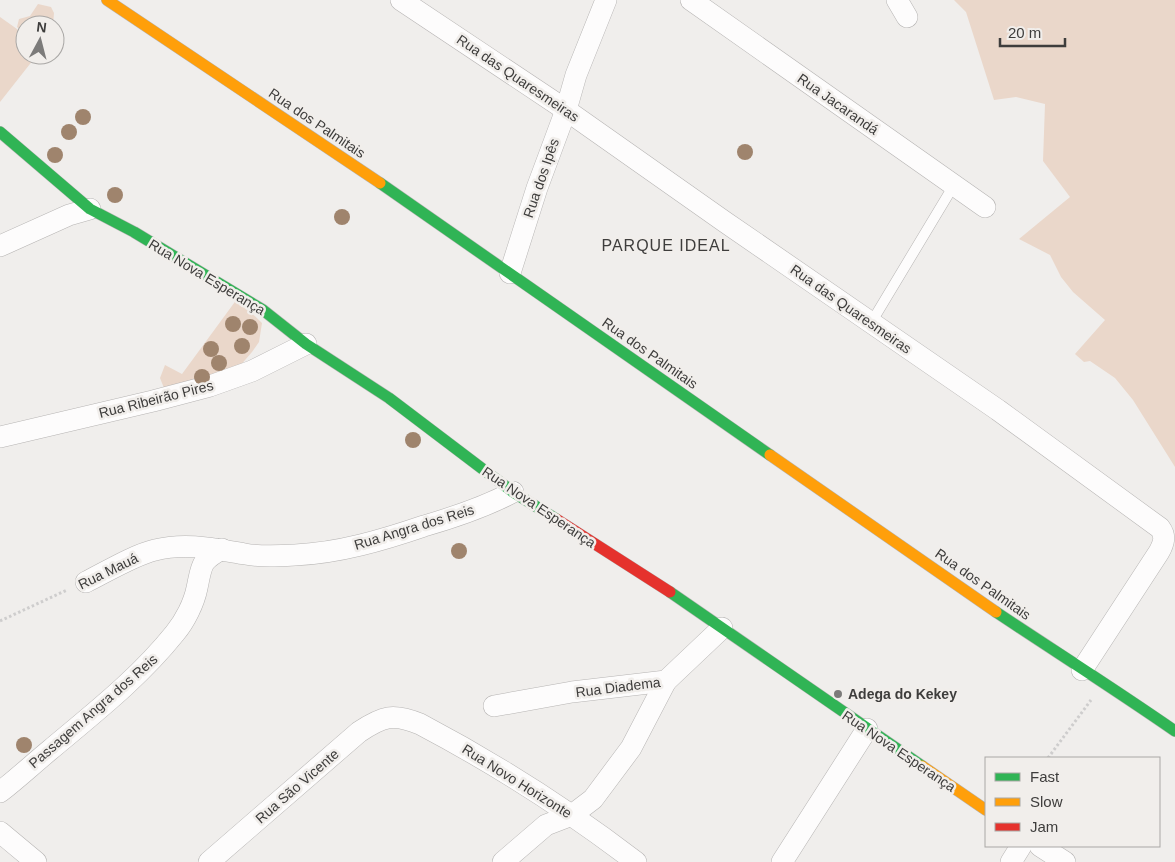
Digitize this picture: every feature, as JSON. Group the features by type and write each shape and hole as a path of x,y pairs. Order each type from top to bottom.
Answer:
{"street":[{"name":"Rua dos Palmitais","path":"107,0 188,52 1082,670 1104,682 1175,731"},
{"name":"Rua das Quaresmeiras","path":"401,0 566,110 998,410 1160,528 1163,532 1163,544 1160,552 1082,670"},
{"name":"Rua dos Ipês","path":"510,273 579,67 606,0"},
{"name":"Rua Jacarandá","path":"692,0 985,206"},
{"name":"Rua Nova Esperança","path":"0,132 90,209 134,232 263,310 306,344 389,398 449,441 513,492 661,586 985,809"},
{"path":"0,246 69,215 90,209"},
{"name":"Rua Ribeirão Pires","path":"0,437 153,402 210,386 252,371 306,344"},
{"name":"Rua Angra dos Reis","path":"222,549 269,556 316,553 395,536 492,503 513,492"},
{"name":"Rua Mauá","path":"86,582 153,550 175,546 222,549"},
{"name":"Passagem Angra dos Reis","path":"0,792 92,716 136,677 157,655 179,628 192,604 202,565 210,556 222,549"},
{"name":"Rua Diadema","path":"494,706 572,692 666,681 722,628"},
{"path":"503,862 546,825 572,815 594,799 631,748 666,681"},
{"name":"Rua Novo Horizonte","path":"390,718 407,718 436,732 510,774 572,815 636,862"},
{"name":"Rua São Vicente","path":"209,862 359,732 382,719 390,718"},
{"path":"782,862 868,730"},
{"path":"0,832 36,862"},
{"path":"1011,862 1021,847"},
{"path":"1042,847 1065,862"}],"lane":[{"path":"871,323 954,185"}],"path":[{"name":"Rua Mauá","path":"0,621 86,582"},
{"path":"1049,757 1104,682"}],"shaded area":[{"path":"954,0 1175,0 1175,467 1133,400 1115,378 1090,361 1084,362 1075,354 1105,320 1073,292 1061,277 1050,255 1019,239 1070,197 1043,161 1045,104 1016,97 994,100 966,12"},
{"path":"38,4 51,7 54,13 54,15 31,15"},
{"path":"0,17 15,28 15,65 29,65 0,102"},
{"path":"237,299 262,323 259,342 252,352 233,374 164,388 160,378 165,365 182,374"}],"traffic: fast":[{"path":"0,132 90,209 134,232 263,310 306,344 389,398 513,492 556,519"},
{"path":"380,183 770,455"},
{"path":"670,592 922,766"},
{"path":"996,612 1175,731"}],"traffic: slow":[{"path":"107,0 380,183"},
{"path":"770,455 996,612"},
{"path":"922,766 985,809"}],"traffic: jam":[{"path":"556,519 670,592"}],"place":[{"name":"Adega do Kekey","path":"838,694"}],"district":[{"name":"PARQUE IDEAL","path":"666,245"}]}
